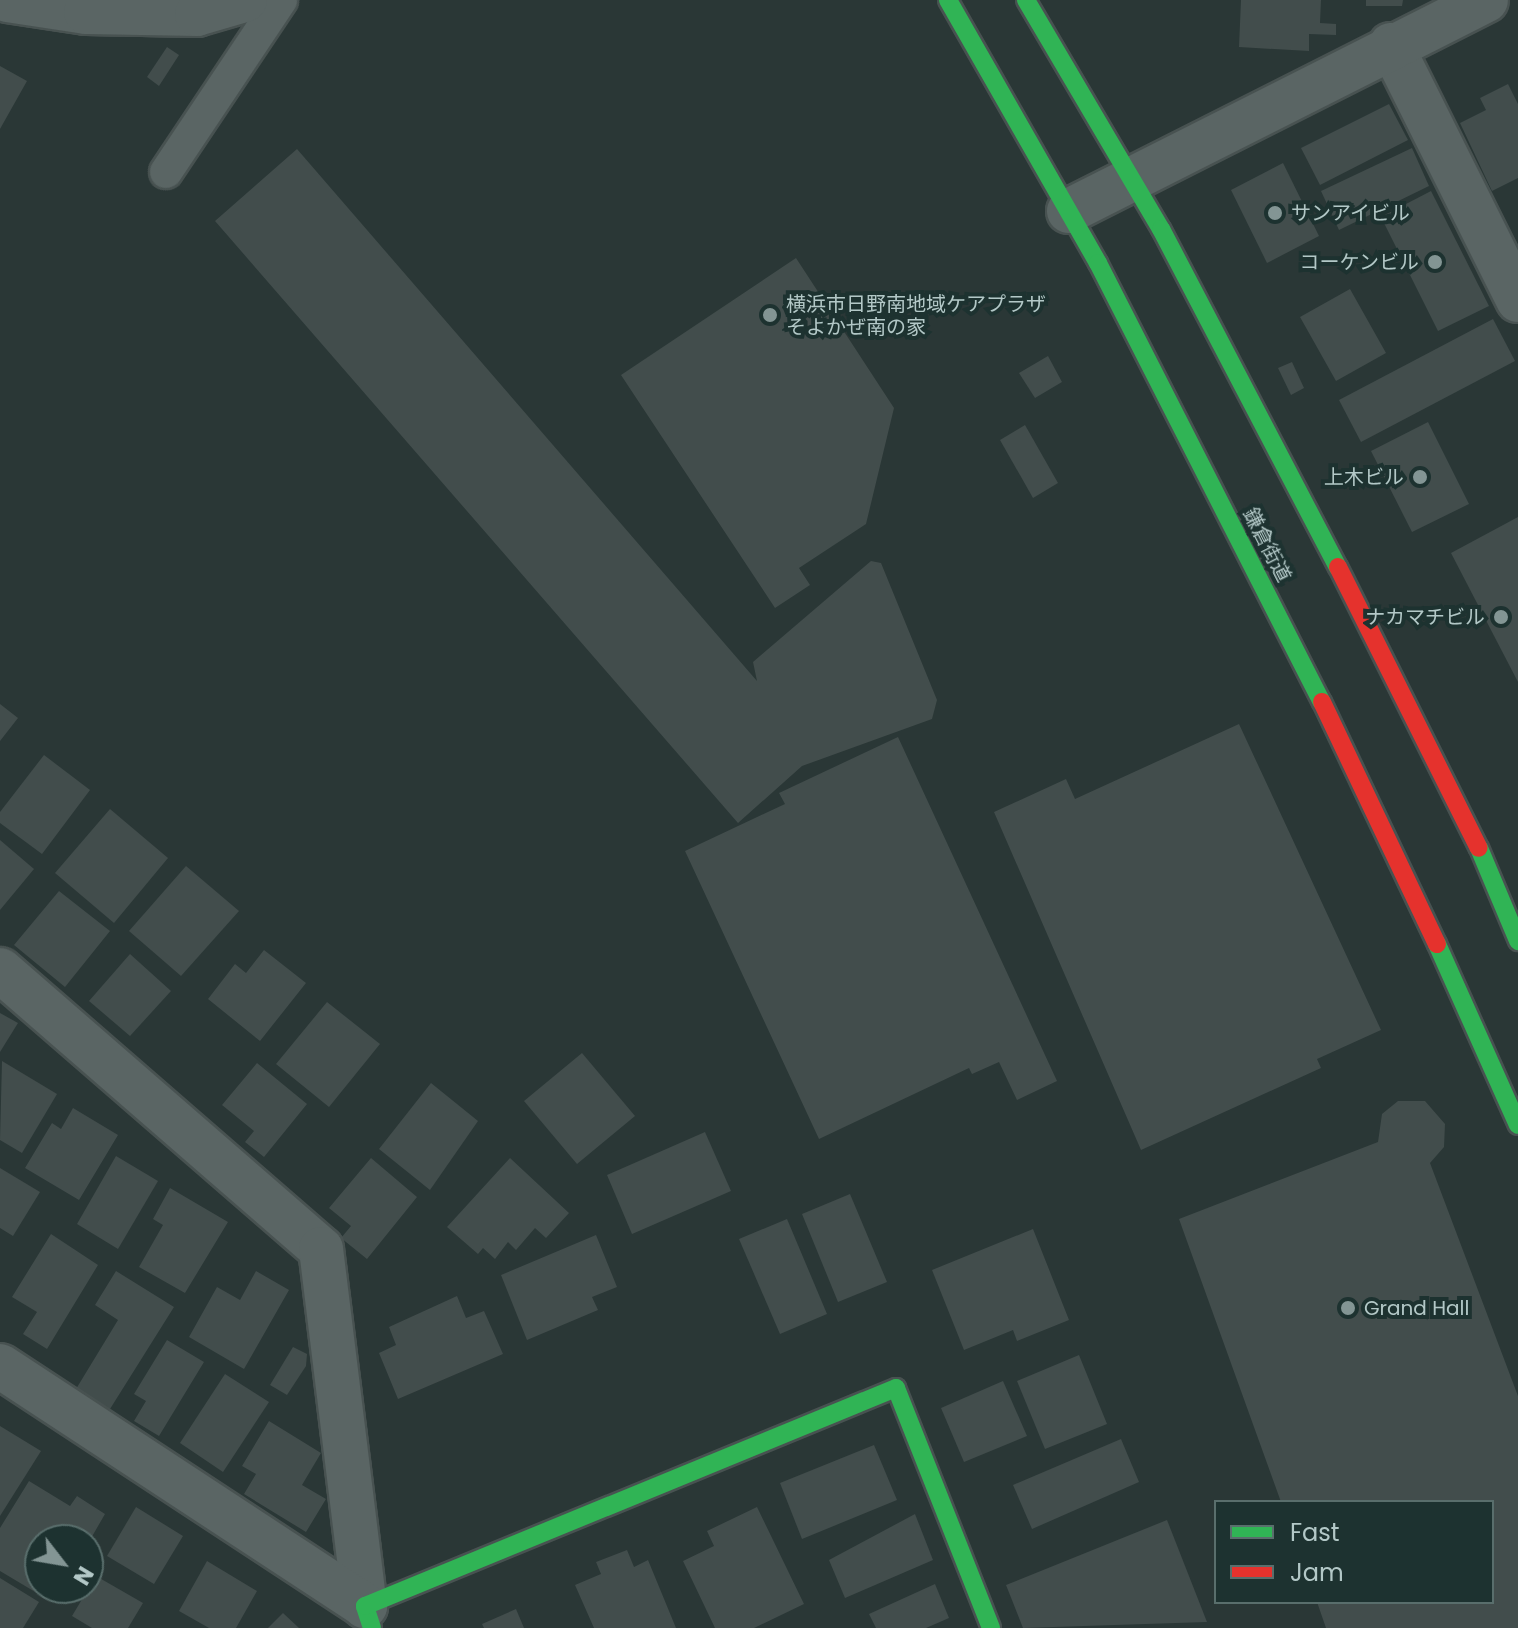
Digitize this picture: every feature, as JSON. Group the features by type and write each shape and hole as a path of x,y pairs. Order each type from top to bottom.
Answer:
{"main road":[{"name":"鎌倉街道","path":"948,0 1069,211 1378,813 1518,1125"},
{"path":"1026,0 1130,177 1448,776 1518,941"},
{"path":"368,1617 896,1388 991,1628"}],"street":[{"path":"7,0 86,12 197,14 245,0"},
{"path":"1069,211 1130,177 1486,0"},
{"path":"1391,45 1518,300"},
{"path":"0,970 321,1249 368,1617"},
{"path":"0,1366 368,1617"}],"lane":[{"path":"166,172 281,0"}],"building":[{"path":"1241,0 1321,0 1320,23 1336,24 1336,35 1309,34 1309,51 1239,47"},
{"path":"1366,0 1403,0 1402,6 1366,6"},
{"path":"167,47 179,55 159,86 147,77"},
{"path":"0,66 27,81 0,129"},
{"path":"1508,84 1518,104 1518,178 1492,191 1460,123 1486,110 1480,98"},
{"path":"1389,104 1408,140 1320,185 1301,148"},
{"path":"1412,148 1429,186 1339,230 1321,191"},
{"path":"297,149 757,681 753,662 871,561 881,563 937,700 932,719 802,766 738,823 215,221"},
{"name":"サンアイビル","path":"1283,163 1319,236 1267,263 1231,190"},
{"name":"コーケンビル","path":"1431,191 1489,306 1438,331 1381,217"},
{"path":"796,258 894,408 866,524 799,568 810,585 775,608 621,375"},
{"path":"1350,289 1386,353 1336,381 1300,317"},
{"path":"1493,319 1515,361 1361,442 1339,400"},
{"path":"1048,356 1062,382 1035,398 1019,373"},
{"path":"1292,362 1304,388 1291,395 1278,368"},
{"name":"上木ビル","path":"1428,422 1469,504 1412,532 1371,451"},
{"path":"1025,425 1058,483 1033,498 1000,440"},
{"name":"ナカマチビル","path":"1518,517 1518,682 1451,553"},
{"path":"0,704 18,718 0,741"},
{"path":"1239,724 1381,1030 1317,1059 1321,1068 1141,1150 994,812 1066,779 1075,799"},
{"path":"898,737 1057,1081 1017,1100 999,1062 972,1074 969,1068 819,1139 685,851 785,804 779,793"},
{"path":"44,755 90,790 42,854 0,823 0,812"},
{"path":"110,809 168,858 114,923 55,873"},
{"path":"0,840 34,869 0,910"},
{"path":"186,866 239,911 181,976 129,931"},
{"path":"59,891 110,931 65,987 14,945"},
{"path":"264,950 306,983 260,1041 208,999 235,964 246,973"},
{"path":"130,954 171,991 130,1036 89,1001"},
{"path":"327,1002 380,1044 329,1107 276,1064"},
{"path":"0,1013 18,1023 0,1052"},
{"path":"582,1053 635,1116 577,1164 524,1101"},
{"path":"2,1061 57,1094 22,1153 0,1140"},
{"path":"257,1063 307,1104 264,1157 245,1142 254,1131 222,1105"},
{"path":"431,1083 478,1121 430,1190 379,1149"},
{"name":"Grand Hall","path":"1398,1101 1425,1101 1445,1124 1444,1147 1430,1163 1518,1396 1518,1628 1326,1628 1318,1604 1494,1604 1494,1500 1280,1500 1179,1219 1378,1142 1382,1114"},
{"path":"73,1108 118,1135 79,1200 25,1168 52,1123 61,1129"},
{"path":"705,1132 731,1191 632,1234 607,1175"},
{"path":"116,1156 158,1181 118,1249 77,1224"},
{"path":"371,1158 417,1197 367,1259 341,1238 351,1226 329,1208"},
{"path":"510,1158 569,1213 546,1238 535,1228 516,1250 508,1242 495,1259 483,1248 478,1254 447,1227"},
{"path":"0,1168 40,1192 13,1236 0,1228"},
{"path":"170,1188 228,1222 185,1293 139,1267 163,1225 153,1219"},
{"path":"850,1194 887,1282 838,1302 802,1214"},
{"path":"787,1219 827,1314 780,1334 739,1239"},
{"path":"1033,1229 1069,1320 1017,1341 1013,1330 964,1350 932,1270"},
{"path":"51,1234 98,1265 47,1349 23,1334 37,1312 12,1297"},
{"path":"596,1235 617,1287 592,1297 598,1310 527,1340 501,1275"},
{"path":"116,1271 174,1307 110,1409 76,1389 118,1320 95,1305"},
{"path":"256,1271 289,1290 244,1369 189,1337 217,1287 240,1300"},
{"path":"457,1296 466,1318 484,1311 503,1354 398,1399 379,1353 396,1345 389,1327"},
{"path":"167,1340 204,1362 159,1436 134,1421 146,1401 134,1394"},
{"path":"293,1347 307,1354 306,1366 287,1395 270,1385"},
{"path":"1079,1355 1107,1424 1045,1449 1017,1381"},
{"path":"225,1374 269,1402 223,1472 180,1443"},
{"path":"1003,1381 1027,1436 964,1462 941,1408"},
{"path":"269,1421 321,1453 302,1485 326,1499 306,1532 244,1494 256,1474 242,1466"},
{"path":"0,1426 41,1451 0,1516"},
{"path":"1121,1439 1139,1482 1032,1529 1013,1485"},
{"path":"874,1445 897,1500 802,1539 780,1483"},
{"path":"29,1481 70,1506 77,1496 105,1514 99,1524 24,1524 24,1585 0,1571 0,1528"},
{"path":"136,1507 183,1536 154,1584 107,1556"},
{"path":"757,1507 804,1604 754,1628 715,1628 683,1561 714,1546 707,1531"},
{"path":"915,1514 933,1560 845,1598 829,1560"},
{"path":"1167,1520 1207,1622 1023,1628 1006,1585"},
{"path":"627,1550 634,1567 648,1560 676,1628 594,1628 575,1585 601,1574 596,1562"},
{"path":"207,1561 257,1591 236,1628 209,1628 179,1611"},
{"path":"0,1578 24,1593 24,1604 38,1604 23,1628 0,1628"},
{"path":"104,1581 143,1603 128,1628 92,1628 72,1616 79,1604 104,1604"},
{"path":"935,1584 949,1618 926,1628 876,1628 869,1614"},
{"path":"516,1609 524,1628 484,1628 482,1624"},
{"path":"283,1613 299,1628 268,1628"}],"traffic: fast":[{"path":"948,0 1098,263 1322,702"},
{"path":"1026,0 1161,229 1338,567"},
{"path":"1479,848 1518,941"},
{"path":"1437,944 1518,1125"},
{"path":"372,1628 365,1606 896,1388 991,1628"}],"traffic: jam":[{"path":"1338,567 1479,848"},
{"path":"1322,702 1437,944"}],"place":[{"name":"サンアイビル","path":"1275,213"},
{"name":"コーケンビル","path":"1435,262"},
{"name":"横浜市日野南地域ケアプラザ そよかぜ南の家","path":"770,315"},
{"name":"上木ビル","path":"1420,477"},
{"name":"ナカマチビル","path":"1501,617"},
{"name":"Grand Hall","path":"1348,1308"}]}
